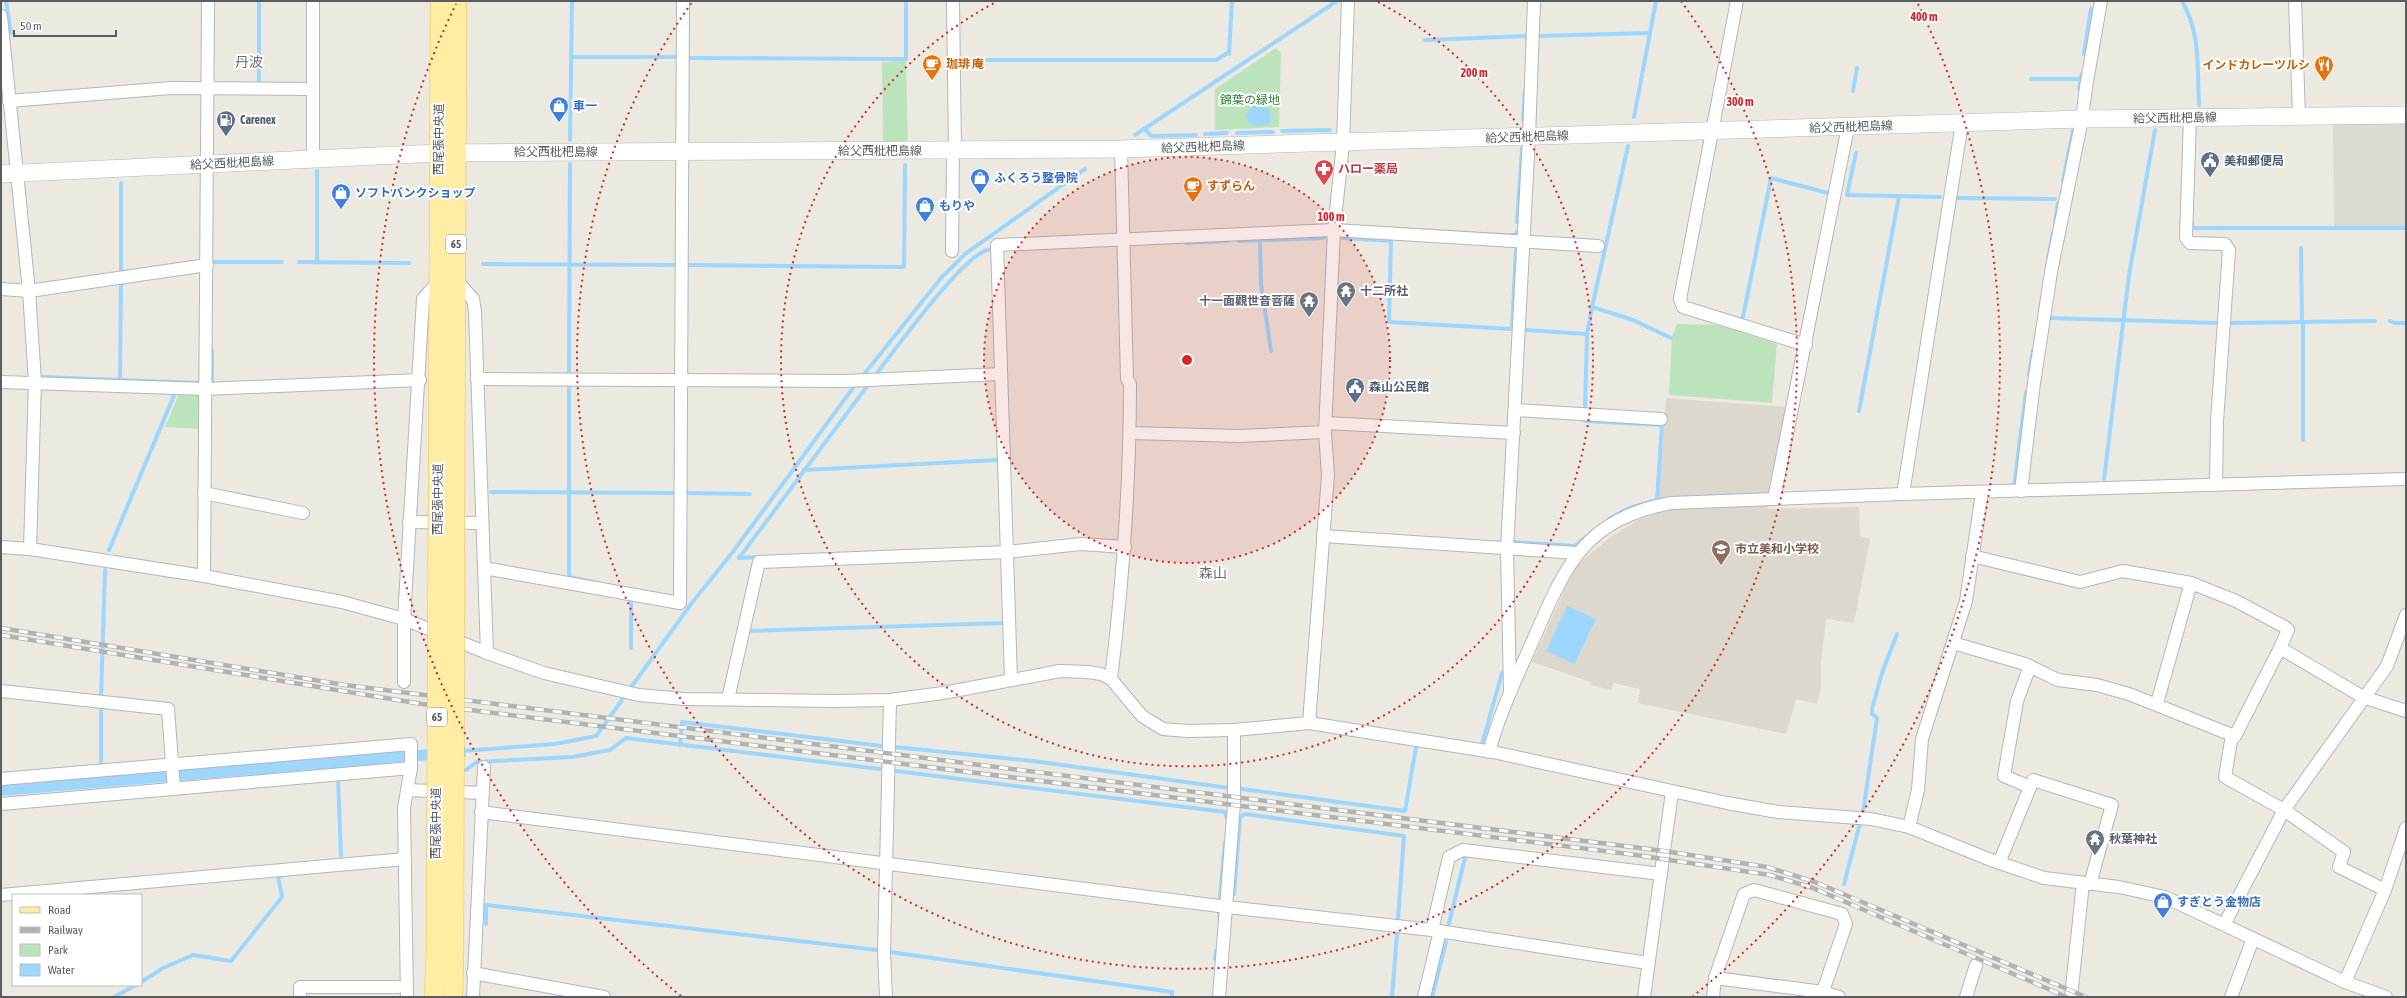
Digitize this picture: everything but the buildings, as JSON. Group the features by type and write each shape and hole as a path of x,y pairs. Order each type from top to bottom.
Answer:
{"main road":[{"name":"西尾張中央道","path":"440,1 448,153"},
{"name":"西尾張中央道","path":"453,997 445,950 447,280 448,153 457,1"},
{"name":"給父西枇杷島線","path":"8,173 448,153 1121,150 2082,119 2406,115"},
{"name":"西尾張中央道","path":"434,997 445,950"}],"street":[{"path":"204,576 208,1"},
{"path":"313,1 314,159"},
{"path":"484,568 680,603 683,1"},
{"path":"952,251 954,151 953,1"},
{"path":"1510,693 1507,549 1524,242 1534,1"},
{"path":"1737,1 1680,299 1683,307 1806,345"},
{"path":"2021,491 2034,383 2051,272 2082,119 2101,1"},
{"path":"2295,1 2300,116"},
{"path":"1309,723 1328,474 1326,428 1334,230 1343,143 1350,3"},
{"path":"1,16 7,100 8,173 29,291 35,382 30,549"},
{"path":"7,100 171,88 313,89"},
{"path":"2190,118 2186,238 2190,243 2225,244 2229,250 2217,421 2216,485"},
{"path":"1903,494 1962,123"},
{"path":"1774,499 1806,345 1848,127"},
{"path":"1111,679 1121,601 1130,433 1130,384 1127,379 1122,239 1121,150"},
{"path":"1011,679 997,245 1334,230 1598,246"},
{"path":"1,289 29,291 207,265"},
{"path":"404,682 404,619 409,522 420,380 423,300 447,280 473,299 487,653"},
{"path":"476,379 845,381 1002,374"},
{"path":"1,382 205,389 420,380"},
{"path":"1515,410 1662,419"},
{"path":"1130,433 1239,436 1326,428 1514,433"},
{"path":"1489,752 1498,721 1557,586 1577,553 1591,538 1610,525 1648,508 1671,503 1903,494 2406,479"},
{"path":"1909,827 1918,790 1922,739 1966,601 1982,492"},
{"path":"204,493 302,513"},
{"path":"409,522 482,522"},
{"path":"1323,536 1577,553"},
{"path":"728,699 759,562 1007,552 1081,544 1125,548"},
{"path":"1,547 30,549 204,576 342,602 404,619 487,653 544,673 616,691 639,695 684,699 834,701 890,700 943,693 1060,671 1088,672 1111,679 1142,716 1163,729 1188,731 1234,730 1309,723 1489,752 1672,792 1778,812 1871,819 1909,827 1999,863 2044,878 2119,886 2166,897 2225,923 2253,939 2345,982 2386,997"},
{"path":"1953,643 2030,666 2058,680 2097,684 2156,703 2235,736 2288,630 2236,601 2191,583 2123,571 2080,582 1972,556"},
{"path":"2156,703 2191,583"},
{"path":"2225,923 2284,810 2387,666 2406,615"},
{"path":"2280,648 2364,697 2406,711"},
{"path":"2030,666 2017,701 2004,776 2030,787"},
{"path":"1,691 168,709 174,787"},
{"path":"886,997 884,952 885,864 890,700"},
{"path":"1219,997 1235,797 1234,730"},
{"path":"2232,735 2225,777 2284,810 2344,852 2339,867 2385,890"},
{"path":"1,779 172,766 411,744 411,766 404,808 407,997"},
{"path":"1,804 411,766"},
{"path":"473,997 484,767"},
{"path":"1999,863 2032,780 2112,805 2086,883 2071,997"},
{"path":"407,790 482,792"},
{"path":"1644,997 1672,792"},
{"path":"481,812 1226,907 1436,931 1648,962"},
{"path":"2345,982 2385,890 2406,828"},
{"path":"1424,997 1449,857 1463,850 1661,874"},
{"path":"12,894 405,859"},
{"path":"1713,997 1715,978 1744,894 1754,890 1842,914 1846,924 1822,995"},
{"path":"1,895 12,894"},
{"path":"2231,997 2253,939"},
{"path":"1966,997 1976,965"},
{"path":"473,973 604,997"},
{"path":"1715,978 1839,997"},
{"path":"300,997 300,987 398,988"}],"shaded area":[{"path":"2333,123 2406,123 2406,226 2334,226"},
{"name":"市立美和小学校","path":"1666,398 1787,407 1767,509 1859,507 1860,536 1870,539 1854,623 1826,619 1821,663 1821,687 1817,704 1796,699 1786,734 1638,703 1640,689 1614,683 1611,690 1591,685 1591,682 1532,662 1572,573 1584,559 1612,536 1640,519 1657,514"}],"green space":[{"name":"錦葉の緑地","path":"1276,48 1281,53 1279,127 1215,130 1215,89"},
{"path":"906,61 908,144 883,144 882,62"},
{"path":"1677,324 1718,325 1777,344 1772,403 1669,395 1672,337"},
{"path":"180,392 201,393 201,429 165,427"}],"water":[{"path":"1254,106 1267,107 1270,110 1271,122 1268,125 1254,126 1249,124 1246,116 1249,110"},
{"path":"1567,606 1596,619 1574,664 1546,651"},
{"path":"465,746 466,757 1,796 1,785"}],"waterway":[{"path":"6,1 11,33"},
{"path":"259,1 259,85"},
{"path":"570,140 572,1"},
{"path":"688,58 906,59 906,1"},
{"path":"1229,54 1232,1"},
{"path":"1135,135 1337,1"},
{"path":"1634,117 1656,1"},
{"path":"2182,1 2188,13 2195,38 2198,64 2199,105"},
{"path":"2084,54 2091,9"},
{"path":"1538,36 1650,33"},
{"path":"1425,40 1528,36 1527,39"},
{"path":"957,60 1216,60 1229,52"},
{"path":"572,57 676,57"},
{"path":"1853,91 1857,68"},
{"path":"2079,89 2082,74"},
{"path":"2031,79 2081,79"},
{"path":"1523,120 1525,90"},
{"path":"1145,129 1151,136 1196,135"},
{"path":"1282,131 1330,130"},
{"path":"2104,479 2129,275 2155,130"},
{"path":"2063,181 2073,131"},
{"path":"1237,133 1273,132"},
{"path":"1205,134 1227,133"},
{"path":"1585,410 1587,334 1628,146"},
{"path":"1517,222 1522,149"},
{"path":"1856,153 1847,195 1940,197"},
{"path":"569,374 570,164"},
{"path":"687,265 904,267 905,165"},
{"path":"462,751 555,744 596,736 691,604 732,553 853,388 941,278 965,254 1085,169"},
{"path":"317,171 317,262"},
{"path":"1743,317 1771,178 1828,193"},
{"path":"121,183 121,273"},
{"path":"1859,411 1899,196"},
{"path":"1955,198 2055,199"},
{"path":"2055,222 2058,203"},
{"path":"2192,224 2192,228 2406,228"},
{"path":"1512,235 1517,235 1517,232"},
{"path":"2048,258 2053,233"},
{"path":"1239,241 1324,238"},
{"path":"1343,238 1391,241 1389,322 1512,329 1516,249"},
{"path":"1260,240 1261,284 1271,351"},
{"path":"1186,243 1228,241"},
{"path":"2301,248 2302,322"},
{"path":"877,373 914,324 949,283 965,266 980,254 991,249"},
{"path":"211,265 211,262 282,262"},
{"path":"299,262 409,263"},
{"path":"483,264 677,265"},
{"path":"120,380 121,280"},
{"path":"1592,307 1633,320 1671,338"},
{"path":"2049,318 2219,323"},
{"path":"2230,323 2375,321"},
{"path":"2390,321 2395,323 2406,323"},
{"path":"2303,322 2303,440"},
{"path":"1525,330 1587,334"},
{"path":"212,350 212,383"},
{"path":"2029,375 2033,350"},
{"path":"42,377 200,383"},
{"path":"569,384 569,577 594,582"},
{"path":"739,558 868,385"},
{"path":"2014,487 2026,392"},
{"path":"109,550 175,393"},
{"path":"1585,418 1585,421 1662,425 1657,500 1629,508 1609,519"},
{"path":"804,470 997,460"},
{"path":"491,492 677,493"},
{"path":"685,493 750,494"},
{"path":"1514,542 1575,546 1592,532"},
{"path":"739,558 760,557"},
{"path":"101,696 105,570"},
{"path":"631,599 631,648"},
{"path":"748,631 1004,623"},
{"path":"1863,812 1877,718 1872,714 1872,709 1882,673 1897,634"},
{"path":"1482,744 1502,673"},
{"path":"101,706 101,764"},
{"path":"680,745 682,722 882,746"},
{"path":"466,770 477,762 572,757 610,750 626,738 880,769"},
{"path":"895,747 1033,761 1229,788"},
{"path":"1242,789 1405,811 1416,747"},
{"path":"896,771 1225,812 1227,819"},
{"path":"340,778 338,779 341,856"},
{"path":"1234,894 1240,817 1245,814 1404,836 1398,919"},
{"path":"1844,884 1860,823"},
{"path":"1220,897 1225,842"},
{"path":"1448,927 1465,858"},
{"path":"142,981 163,968 193,955 231,961 282,897 278,876 281,876"},
{"path":"486,924 486,905 877,950"},
{"path":"1219,910 1219,916"},
{"path":"1392,997 1397,934"},
{"path":"1432,997 1446,942"},
{"path":"1215,959 1216,951"},
{"path":"890,952 1172,992 1172,997"},
{"path":"114,997 134,986"}],"railway":[{"path":"1,628 345,685 1664,851 1767,867 1815,882 2086,997"},
{"path":"1,635 422,704 1636,855 1770,875 1813,888 2067,997"}],"place":[{"name":"珈琲 庵","path":"932,81"},
{"name":"インドカレーツルシ","path":"2324,82"},
{"name":"車一","path":"559,123"},
{"name":"Carenex","path":"226,137"},
{"name":"美和郵便局","path":"2210,178"},
{"name":"ハロー薬局","path":"1324,186"},
{"name":"ふくろう整骨院","path":"980,195"},
{"name":"すずらん","path":"1193,203"},
{"name":"ソフトバンクショップ","path":"341,210"},
{"name":"もりや","path":"925,223"},
{"name":"十二所社","path":"1346,308"},
{"name":"十一面觀世音菩薩","path":"1309,318"},
{"name":"森山公民館","path":"1355,404"},
{"name":"市立美和小学校","path":"1721,566"},
{"name":"秋葉神社","path":"2095,856"},
{"name":"すぎとう金物店","path":"2163,919"}],"district":[{"name":"丹波","path":"249,62"},
{"name":"森山","path":"1213,573"}]}
